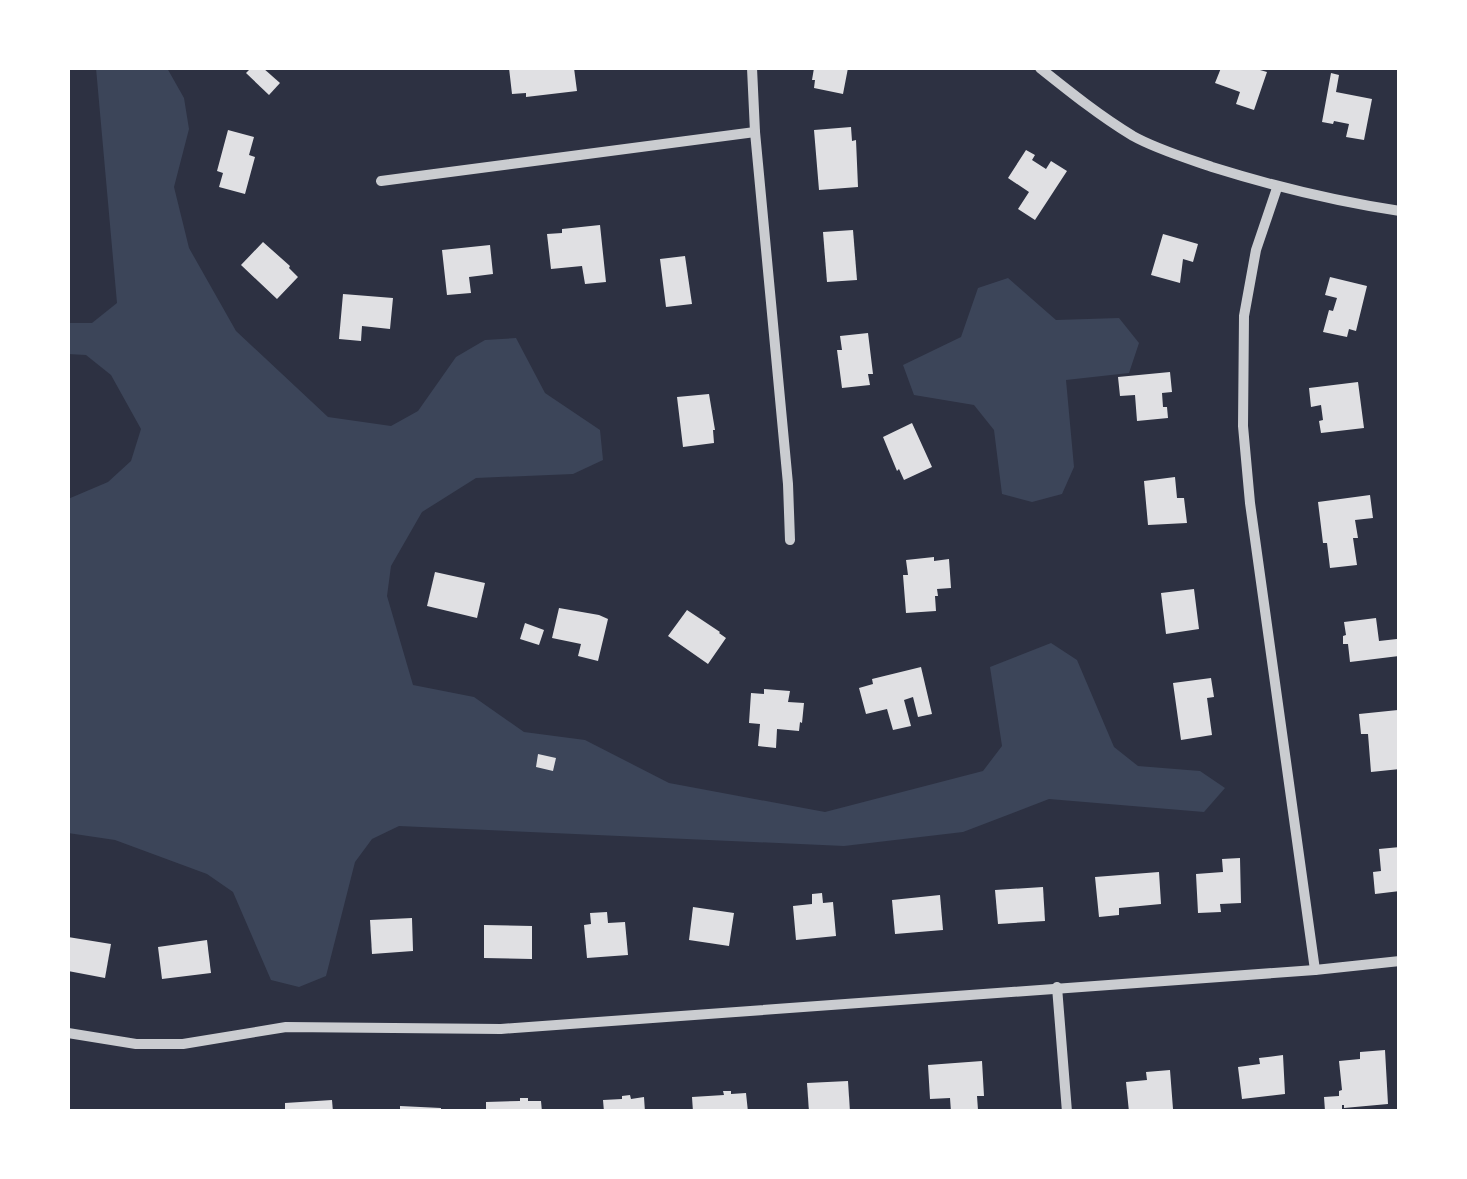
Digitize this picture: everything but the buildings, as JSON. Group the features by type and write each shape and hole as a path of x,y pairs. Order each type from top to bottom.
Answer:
{"street":[{"path":"752,68 790,540"},
{"path":"1040,68 1136,138 1277,188 1400,211"},
{"path":"381,181 755,132"},
{"path":"1277,188 1256,250 1244,316 1242,426 1315,970"},
{"path":"68,1033 136,1044 183,1044 286,1027 501,1029 1400,962"},
{"path":"1057,987 1067,1112"}],"shaded area":[{"path":"96,68 167,68 184,98 189,129 174,187 189,248 236,331 328,417 391,426 418,411 456,357 485,340 516,338 545,393 600,430 603,460 573,474 476,478 422,512 391,566 387,596 413,685 474,697 524,732 585,740 669,783 825,812 983,771 1002,746 990,667 1051,643 1077,660 1114,747 1138,766 1200,771 1225,788 1204,812 1049,799 963,832 844,846 399,826 372,839 355,862 326,976 299,987 271,980 233,892 207,874 115,840 68,833 68,499 108,482 131,461 141,429 111,375 86,355 68,354 68,323 92,323 117,303"},
{"path":"1008,278 1056,320 1119,318 1139,343 1129,373 1066,380 1074,467 1062,494 1032,502 1002,494 994,430 974,405 914,395 903,365 961,337 978,288"}]}
